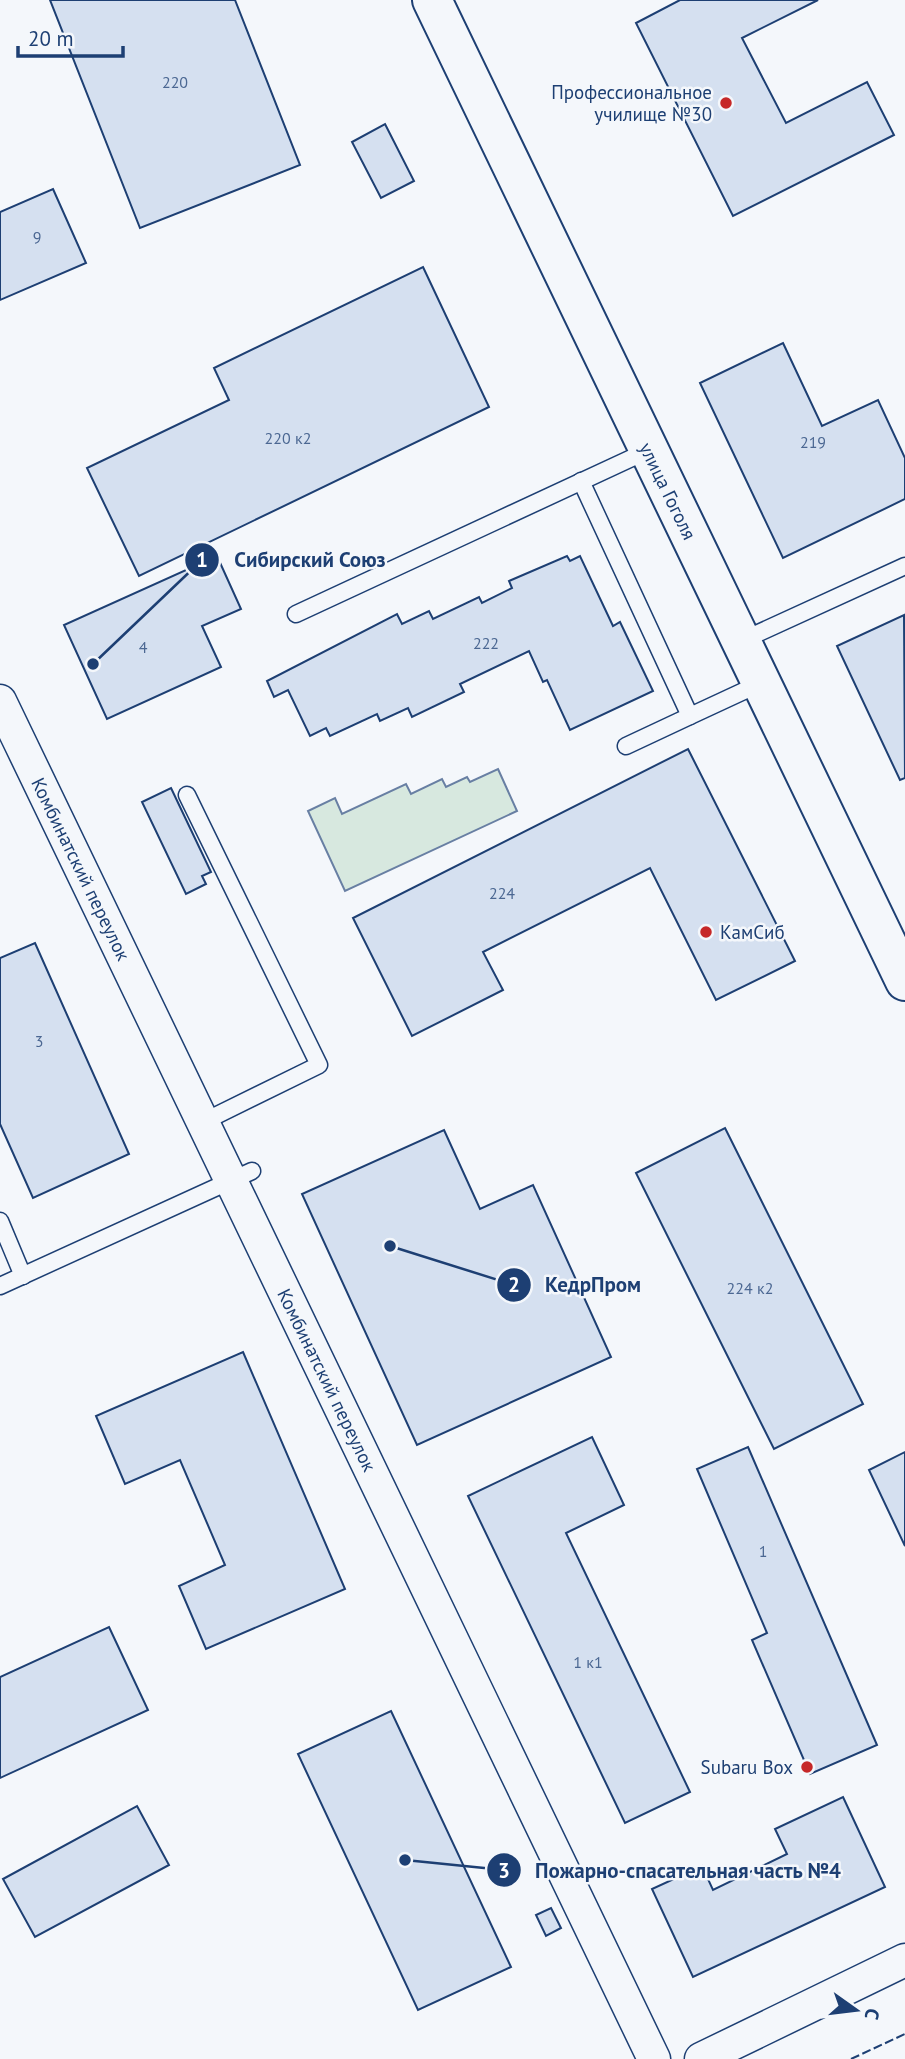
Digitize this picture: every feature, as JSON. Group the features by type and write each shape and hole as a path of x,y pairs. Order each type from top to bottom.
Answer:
{"street":[{"name":"улица Гоголя","path":"432,0 905,981"},
{"name":"Комбинатский переулок","path":"0,701 203,1122 241,1176 654,2059"},
{"path":"701,2059 905,1960"}],"lane":[{"path":"296,614 649,450"},
{"path":"581,481 690,716"},
{"path":"741,641 905,566"},
{"path":"626,746 761,683"},
{"path":"187,795 319,1065 203,1122"},
{"path":"0,1286 241,1176"},
{"path":"0,1221 23,1276"}],"shaded area":[{"path":"498,769 517,811 345,891 308,811 335,798 342,814 406,784 411,794 442,779 446,787 467,777 470,782"}],"building":[{"path":"50,0 235,0 300,165 140,228"},
{"name":"Профессиональное училище №30","path":"680,0 818,0 742,38 786,123 867,82 894,135 733,216 636,23"},
{"path":"385,124 414,181 381,198 352,142"},
{"path":"53,189 86,263 0,300 0,212"},
{"path":"423,267 489,407 139,576 87,468 229,400 214,368"},
{"path":"783,343 822,426 878,400 905,458 905,499 783,558 700,383"},
{"path":"217,556 241,609 202,626 221,667 107,719 64,625"},
{"path":"567,556 570,561 580,556 613,626 620,622 653,691 570,730 547,680 543,682 529,651 460,684 464,692 412,717 408,708 380,721 377,714 330,736 326,728 310,736 288,690 274,697 267,681 397,614 402,624 429,611 433,619 479,597 482,603 512,588 509,581"},
{"path":"904,615 905,778 900,780 837,646"},
{"path":"688,749 795,961 716,1000 650,868 483,952 503,990 412,1036 353,918"},
{"path":"171,788 211,872 202,876 206,884 186,894 142,802"},
{"path":"35,943 129,1154 33,1198 0,1124 0,958"},
{"path":"725,1128 863,1404 774,1449 636,1173"},
{"path":"444,1130 480,1209 533,1185 611,1357 417,1445 302,1194"},
{"path":"243,1352 345,1589 206,1649 179,1586 225,1565 180,1460 125,1484 96,1416"},
{"path":"592,1437 624,1505 566,1533 690,1792 625,1823 468,1496"},
{"path":"748,1447 877,1745 810,1774 752,1640 767,1633 697,1469"},
{"path":"905,1452 905,1546 869,1470"},
{"path":"109,1627 148,1710 0,1778 0,1677"},
{"path":"391,1711 511,1967 418,2010 298,1754"},
{"path":"843,1797 885,1887 693,1977 652,1889 702,1866 713,1890 787,1854 775,1829"},
{"path":"137,1806 169,1865 35,1937 3,1879"},
{"path":"551,1908 561,1928 546,1936 536,1915"}],"fence":[{"path":"851,2059 905,2034"}],"place":[{"name":"Профессиональное училище №30","path":"726,103"},
{"name":"Сибирский Союз","path":"93,664"},
{"name":"КамСиб","path":"706,932"},
{"name":"КедрПром","path":"390,1246"},
{"name":"Subaru Box","path":"807,1767"},
{"name":"Пожарно-спасательная часть №4","path":"405,1860"}]}
